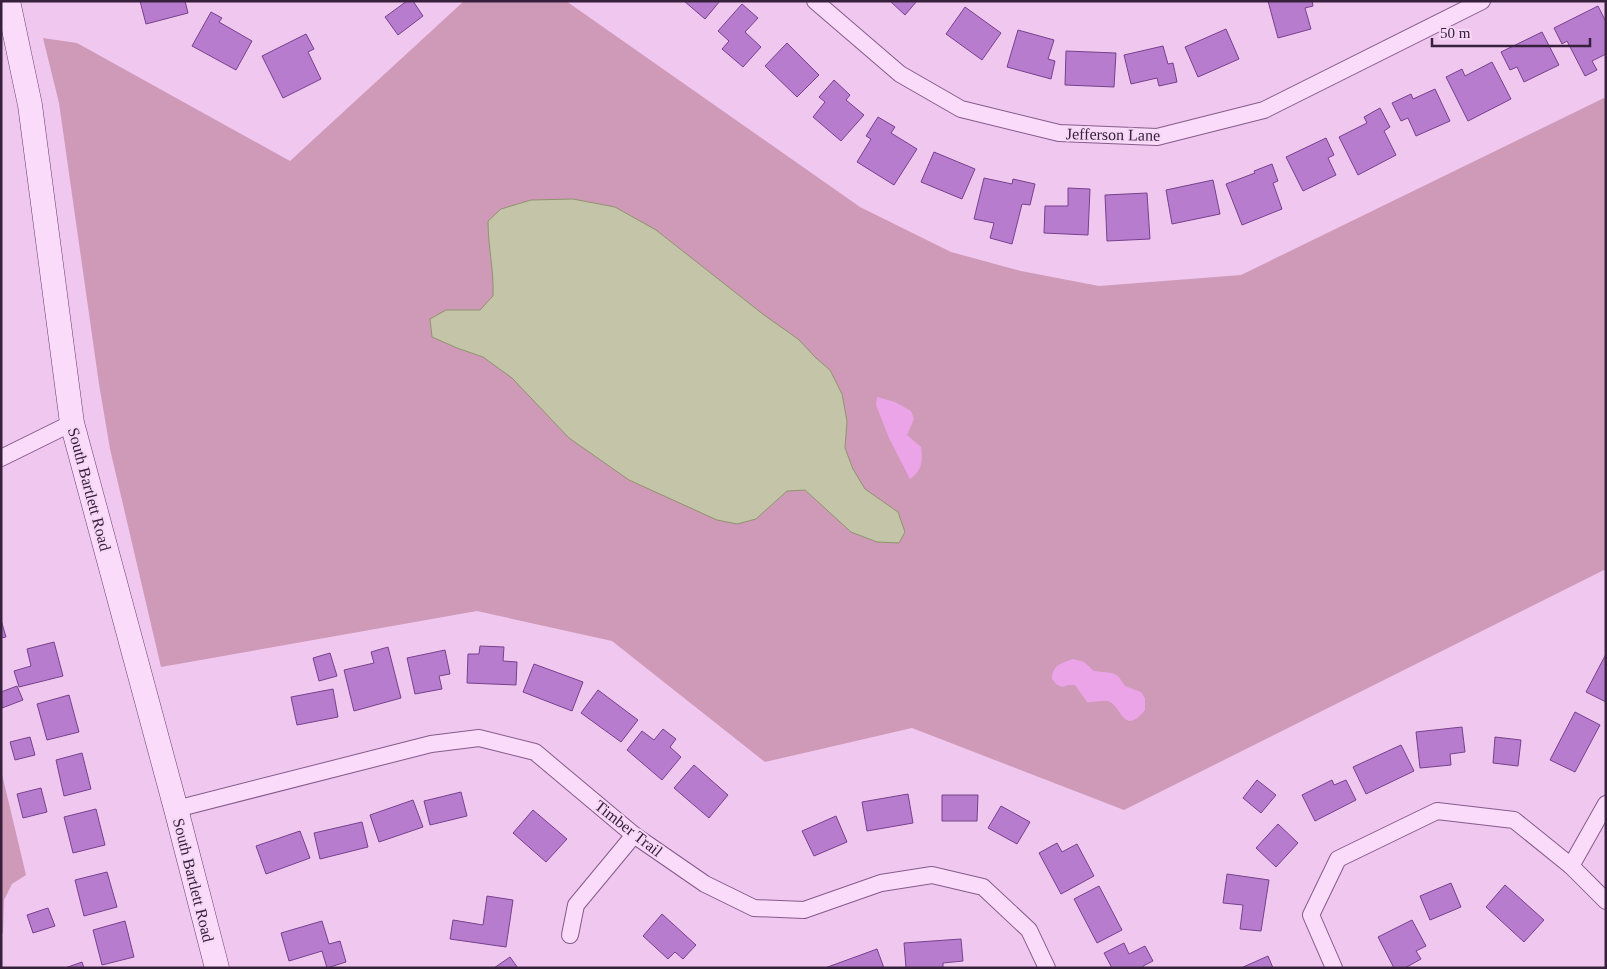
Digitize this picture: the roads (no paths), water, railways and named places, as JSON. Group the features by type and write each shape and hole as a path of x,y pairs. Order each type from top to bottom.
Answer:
{"main road":[{"name":"South Bartlett Road","path":"8,1 30,105 72,423 217,968"}],"street":[{"name":"Jefferson Lane","path":"815,1 900,74 961,110 1059,133 1157,137 1264,110 1482,1"},
{"path":"1,458 72,423"},
{"name":"Timber Trail","path":"176,809 432,744 479,738 535,752 634,835 705,884 754,908 804,910 881,883 932,875 983,887 1029,930 1047,968"},
{"path":"1571,866 1606,804"},
{"path":"1334,968 1311,915 1338,859 1437,811 1514,820 1571,866 1606,901"},
{"path":"570,935 576,905 634,835"}]}
